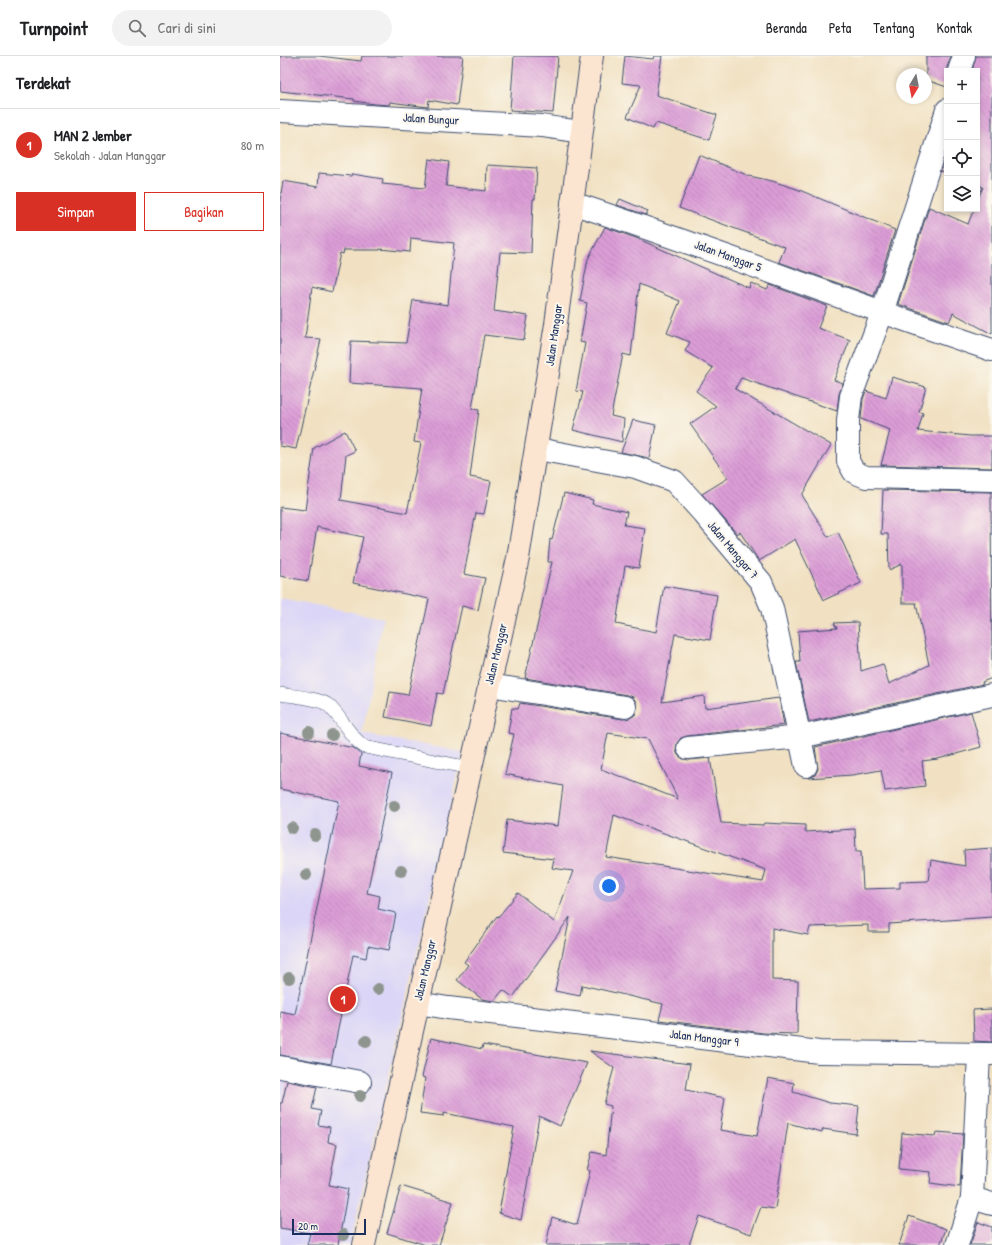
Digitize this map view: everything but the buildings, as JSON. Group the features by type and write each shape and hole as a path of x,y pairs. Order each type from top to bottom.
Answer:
{"main road":[{"name":"Jalan Manggar","path":"364,1245 518,558 537,449 592,56"}],"street":[{"path":"960,68 964,56"},
{"name":"Jalan Bungur","path":"280,111 511,124 581,132"},
{"path":"944,119 882,313 851,396 848,420 848,461 850,467 859,476 866,477 992,480"},
{"name":"Jalan Manggar 5","path":"572,203 675,236 882,313 992,350"},
{"name":"Jalan Manggar 7","path":"537,449 635,467 674,481 761,582 772,608 806,766"},
{"path":"489,685 625,707"},
{"path":"688,748 800,737 992,695"},
{"name":"Jalan Manggar 9","path":"418,1003 448,1008 819,1052 986,1054"},
{"path":"957,1245 982,1201 986,1054"},
{"path":"280,1067 360,1082"}],"lane":[{"path":"280,694 328,705 356,740 365,747 470,768"}],"shaded area":[{"path":"280,598 383,618 362,734 463,752 350,1245 280,1245"}],"place":[{"name":"MAN 2 Jember","path":"343,999"}]}
